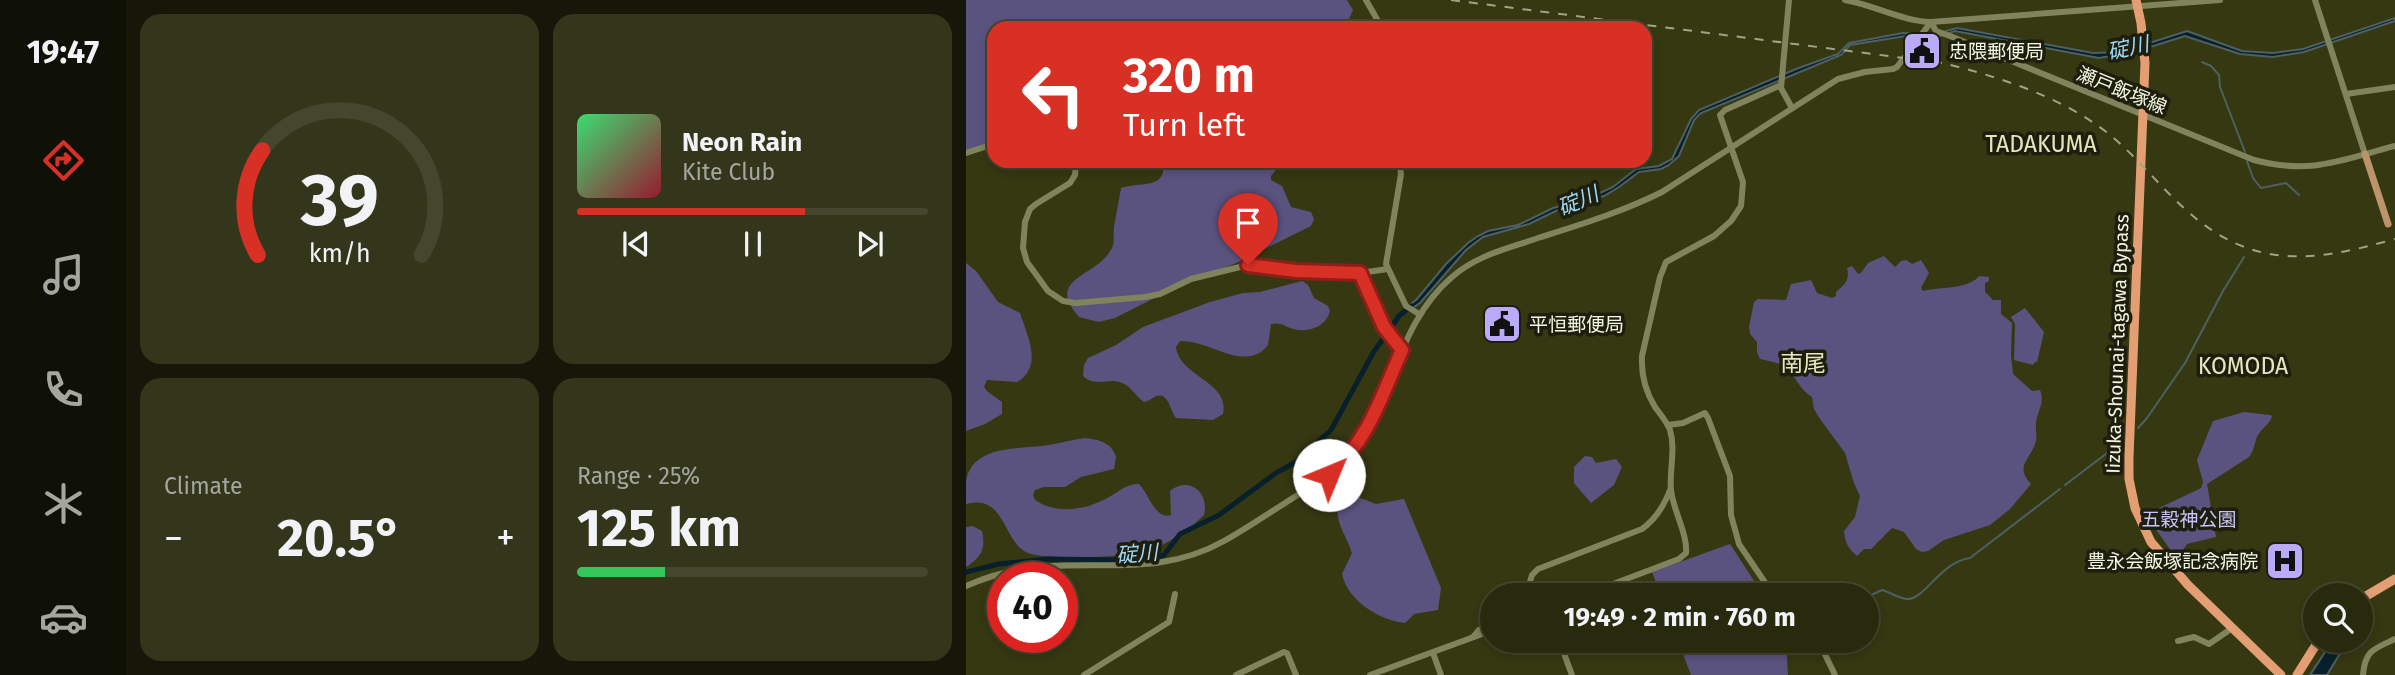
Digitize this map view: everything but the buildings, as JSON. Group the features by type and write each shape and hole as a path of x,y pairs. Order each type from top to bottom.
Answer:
{"highway":[{"name":"Iizuka-Shounai-tagawa Bypass","path":"2134,3 2142,56 2125,405 2124,465 2128,499 2137,526 2154,553 2228,631 2275,675"},
{"name":"Iizuka-Shounai-tagawa Bypass","path":"2138,174 2129,457 2129,479 2135,508 2151,542 2172,569 2281,675"},
{"path":"2373,592 2395,579"},
{"path":"2297,675 2311,653"}],"main road":[{"path":"2365,154 2388,225"}],"street":[{"path":"1366,0 1378,21"},
{"path":"1789,0 1781,80 1782,95 1791,108"},
{"path":"1845,0 1913,20 1931,22 2134,3 2220,0"},
{"path":"2315,0 2365,154"},
{"path":"966,586 1004,573 1036,567 1161,564 1221,543 1329,475 1352,452 1367,430 1402,350 1412,310 1479,258 1644,201 1731,149 1838,79 1893,69 1918,42 1931,22"},
{"name":"瀬戸飯塚線","path":"1931,22 1937,30 1950,36 2245,157 2277,166 2303,168 2395,146"},
{"path":"1616,583 1679,559 1686,553 1671,489 1673,447 1668,425 1649,397 1643,378 1642,355 1666,262 1714,236 1731,221 1741,206 1743,183 1720,119 1722,112 1781,80"},
{"path":"2346,94 2395,88"},
{"path":"966,153 987,146"},
{"path":"1076,168 1070,183 1036,204 1025,222 1023,248 1027,262 1048,291 1063,301 1076,303 1160,294 1191,279 1248,265 1296,271 1360,273 1388,269"},
{"path":"1400,168 1385,258 1388,269 1412,310"},
{"path":"1360,273 1384,327 1402,350"},
{"path":"1668,425 1688,421 1705,413 1730,476 1731,515 1739,544 1765,583"},
{"path":"1530,583 1538,569 1642,529 1657,516 1671,489"},
{"path":"1084,675 1169,622 1175,594"},
{"path":"1473,638 1480,629"},
{"path":"2178,640 2194,637 2209,643 2228,631"},
{"path":"1370,675 1480,635"},
{"path":"2362,675 2366,657 2395,639"},
{"path":"1236,675 1284,652 1287,653 1296,675"},
{"path":"1433,653 1441,675"},
{"path":"1564,653 1572,675"},
{"path":"1824,653 1835,675"}],"green space":[{"path":"966,0 1347,0 1353,10 1348,21 987,21 987,144 966,151"},
{"path":"1277,168 1271,180 1282,186 1291,207 1311,212 1314,219 1311,226 1115,318 1099,322 1079,317 1067,294 1070,286 1105,258 1112,248 1121,188 1157,181 1163,170"},
{"path":"1884,256 1895,267 1901,261 1906,260 1912,264 1921,260 1929,273 1921,288 1923,291 1962,285 1979,276 1989,277 1989,281 1985,283 1985,292 1993,300 2001,300 2001,314 2012,323 2013,374 2032,391 2040,390 2041,402 2036,422 2036,441 2024,468 2026,478 2031,484 2010,509 1990,525 1944,540 1922,552 1916,549 1904,532 1892,528 1871,549 1864,549 1857,556 1844,535 1855,517 1860,496 1845,453 1814,409 1812,397 1789,370 1760,359 1757,342 1750,334 1749,327 1754,302 1758,299 1786,300 1791,284 1811,280 1817,293 1832,298 1846,282 1847,268 1852,266 1858,274 1868,263"},
{"path":"966,263 976,271 998,302 1020,313 1032,359 1030,368 1017,382 987,380 984,387 1002,402 1002,414 966,431"},
{"path":"1302,281 1308,285 1314,298 1328,306 1330,311 1325,321 1316,328 1299,330 1271,324 1268,345 1259,353 1249,356 1238,356 1191,342 1180,341 1176,347 1179,357 1186,365 1219,394 1223,403 1223,414 1213,420 1176,418 1164,397 1156,396 1144,402 1122,383 1097,382 1083,376 1088,358 1116,345 1143,327 1210,302"},
{"path":"2025,308 2044,332 2037,362 2033,365 2014,360 2015,324 2011,317"},
{"name":"五穀神公園","path":"2244,412 2272,416 2258,435 2249,457 2207,484 2216,537 2187,544 2177,559 2152,524 2145,509 2155,510 2201,488 2203,482 2197,460 2213,421"},
{"path":"1085,438 1100,441 1111,448 1116,457 1114,469 1081,477 1065,487 1035,490 1035,500 1053,508 1082,508 1139,484 1156,510 1165,516 1171,515 1170,491 1184,485 1191,486 1201,494 1205,507 1204,515 1165,544 1141,553 1053,557 1028,553 1020,547 989,505 979,502 966,504 966,482 970,470 985,456 1007,449"},
{"path":"1585,456 1592,457 1596,463 1616,459 1622,467 1614,485 1591,503 1574,483 1574,467"},
{"path":"1344,494 1376,504 1404,499 1441,588 1438,610 1414,614 1405,623 1385,618 1366,608 1351,593 1342,574 1352,553 1338,517"},
{"path":"973,526 982,531 983,548 979,556 966,567 966,527"},
{"path":"1730,544 1755,583 1656,583 1652,572"},
{"path":"1683,653 1787,653 1788,675 1691,675"}],"water":[{"path":"2395,18 2395,21 2304,52 2273,57 2240,54 2185,36 2134,52 2099,58 1955,31 1934,38 1912,35 1850,45 1841,55 1701,113 1694,120 1679,156 1669,165 1639,172 1604,196 1560,209 1529,224 1483,237 1466,250 1420,303 1411,309 1407,307 1446,264 1478,236 1488,231 1518,225 1553,208 1587,199 1613,187 1636,169 1659,166 1672,159 1691,119 1699,110 1838,54 1849,43 1903,33 1932,35 1957,28 2093,53 2121,52 2187,31 2242,51 2273,53 2303,49"},
{"path":"2324,653 2341,653 2327,675 2310,675"}],"waterway":[{"path":"2202,62 2211,66 2219,75 2220,87 2245,152"},
{"path":"2247,161 2253,178 2261,188 2286,183 2299,195"},
{"path":"2138,428 2185,363 2244,257"},
{"name":"碇川","path":"966,572 999,564 1049,559 1119,560 1164,555 1180,534 1219,515 1276,473 1307,456 1309,450 1331,430 1373,353 1399,316 1411,306"},
{"path":"2065,485 2115,447"},
{"path":"1879,591 1882,590 1906,599 1915,597 1942,572 1970,558 2060,489"}],"railway":[{"path":"1451,0 1615,21"},
{"path":"1652,26 1943,63 2028,89 2068,108 2105,131 2185,209 2210,229 2235,243 2260,252 2310,256 2337,253 2395,239"}],"place":[{"name":"忠隈郵便局","path":"1922,51"},
{"name":"平恒郵便局","path":"1502,324"},
{"name":"豊永会飯塚記念病院","path":"2285,561"}],"district":[{"name":"TADAKUMA","path":"2041,144"},
{"name":"南尾","path":"1803,363"},
{"name":"KOMODA","path":"2243,366"}],"route":[{"path":"1248,265 1296,271 1360,273 1384,327 1402,350 1367,430 1352,452 1329,475"}]}
